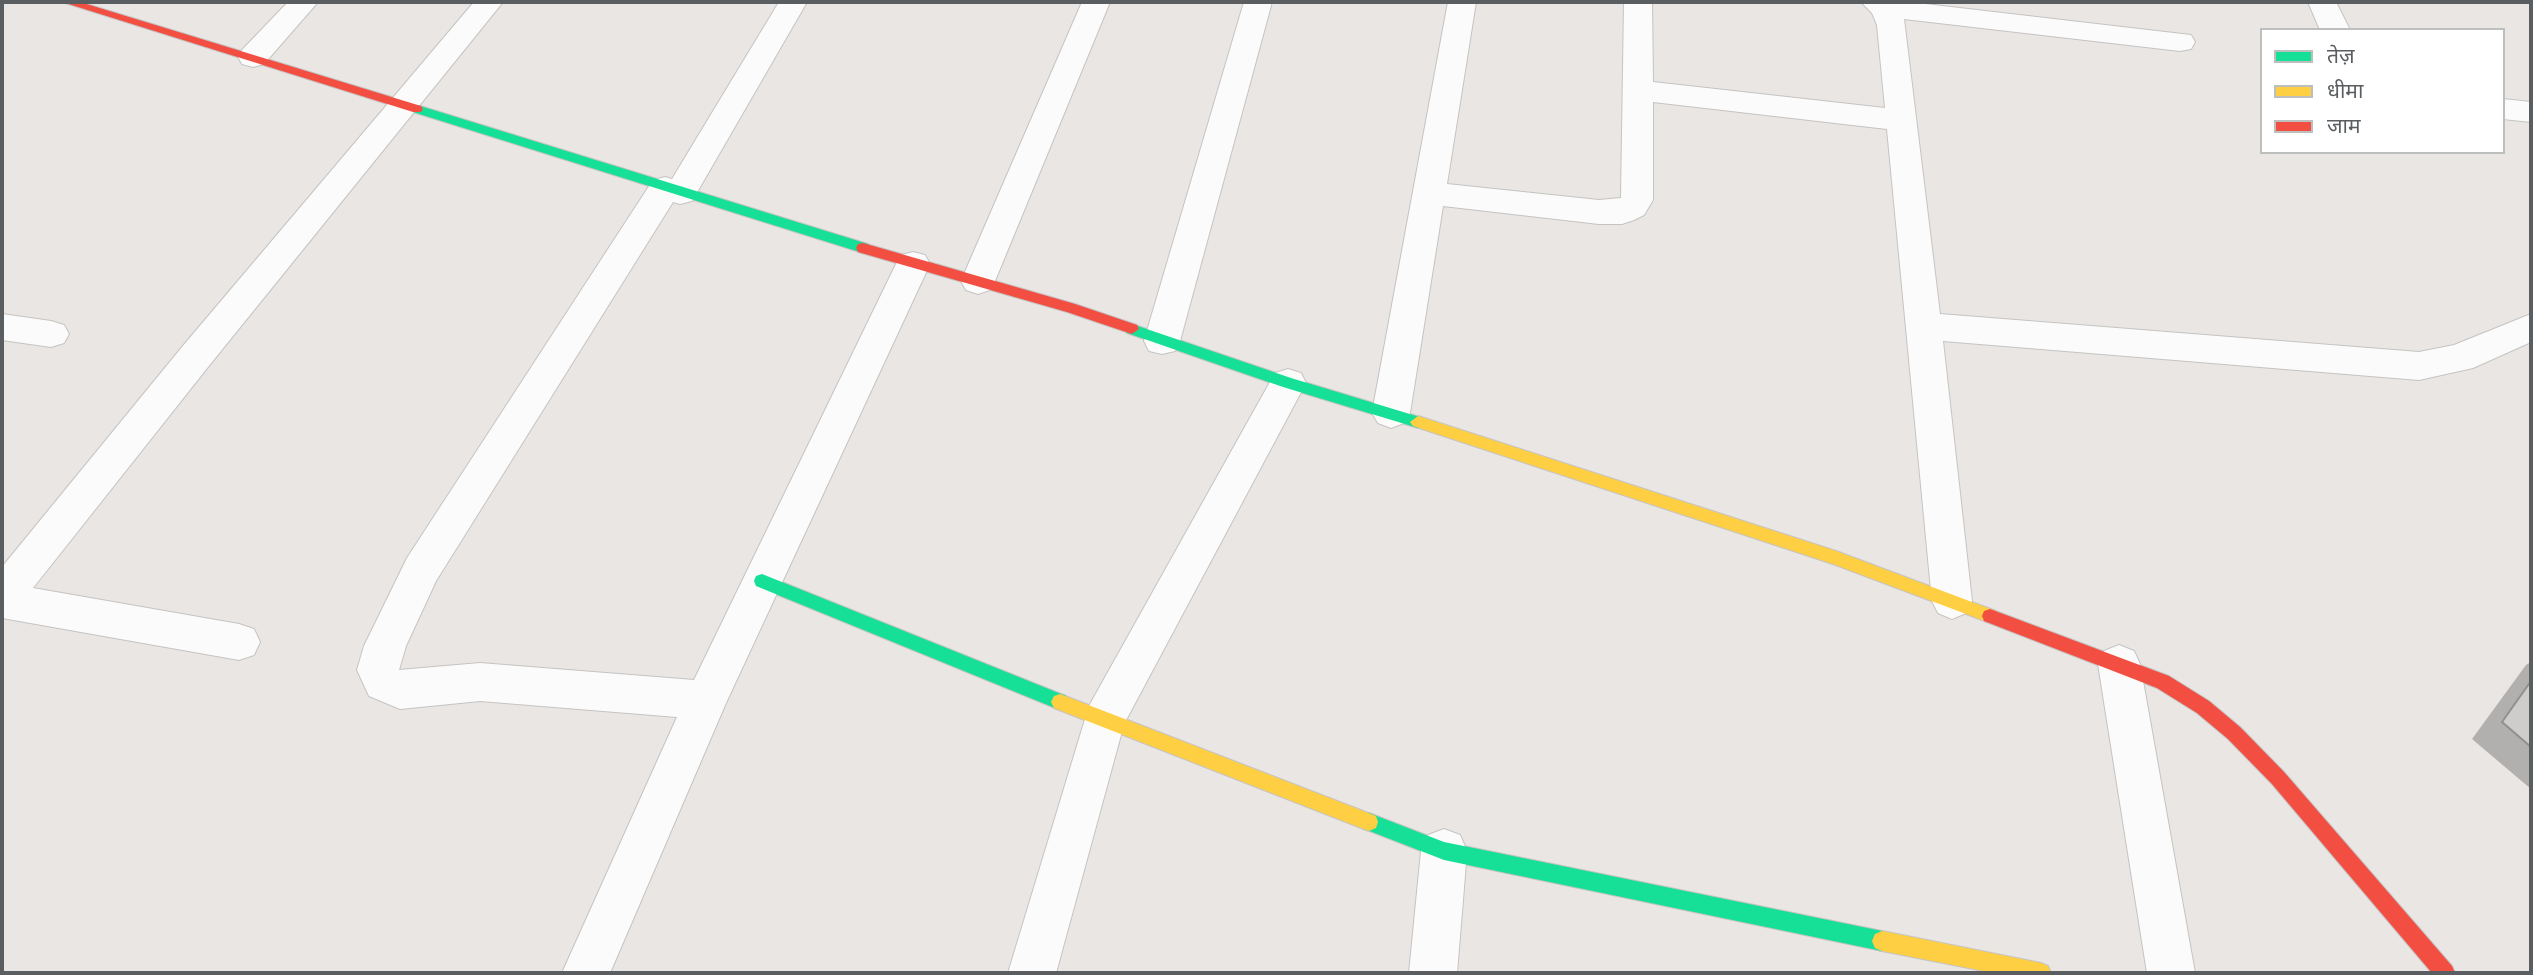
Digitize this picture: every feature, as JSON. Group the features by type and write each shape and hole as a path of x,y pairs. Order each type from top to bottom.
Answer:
{"street":[{"path":"68,2 253,57 913,264 1070,308 1288,383 1391,413 1836,558 2119,664 2162,682 2203,706 2234,733 2278,779 2445,973"},
{"path":"253,57 304,2"},
{"path":"239,642 2,598 195,357 489,2"},
{"path":"706,700 480,682 400,690 384,683 378,670 384,646 421,570 793,2"},
{"path":"978,281 1096,2"},
{"path":"1162,341 1258,2"},
{"path":"1391,413 1462,2"},
{"path":"1429,193 1599,212 1622,212 1632,207 1637,200 1638,190 1638,2"},
{"path":"2322,2 2334,28"},
{"path":"1879,5 2180,42"},
{"path":"1879,5 1892,25 1952,601"},
{"path":"1638,90 1901,120"},
{"path":"2505,109 2531,112"},
{"path":"586,973 706,700 913,264"},
{"path":"1923,326 2419,366 2468,355 2531,327"},
{"path":"2,327 51,334"},
{"path":"1032,973 1104,720 1288,383"},
{"path":"762,581 1104,720 1444,850 2041,973"},
{"path":"2119,664 2171,973"},
{"path":"1433,973 1444,850"}],"building":[{"path":"2531,681 2531,747 2502,722"}],"traffic: fast":[{"path":"417,109 863,248"},
{"path":"1132,329 1288,383 1418,422"},
{"path":"762,581 1060,702"},
{"path":"1369,822 1444,851 1882,941"}],"traffic: slow":[{"path":"1418,422 1836,558 1990,616"},
{"path":"1060,702 1369,822"},
{"path":"1882,941 2041,973"}],"traffic: jam":[{"path":"68,2 417,109"},
{"path":"863,248 1070,308 1132,329"},
{"path":"1990,616 2163,682 2203,707 2234,733 2278,778 2445,973"}]}
